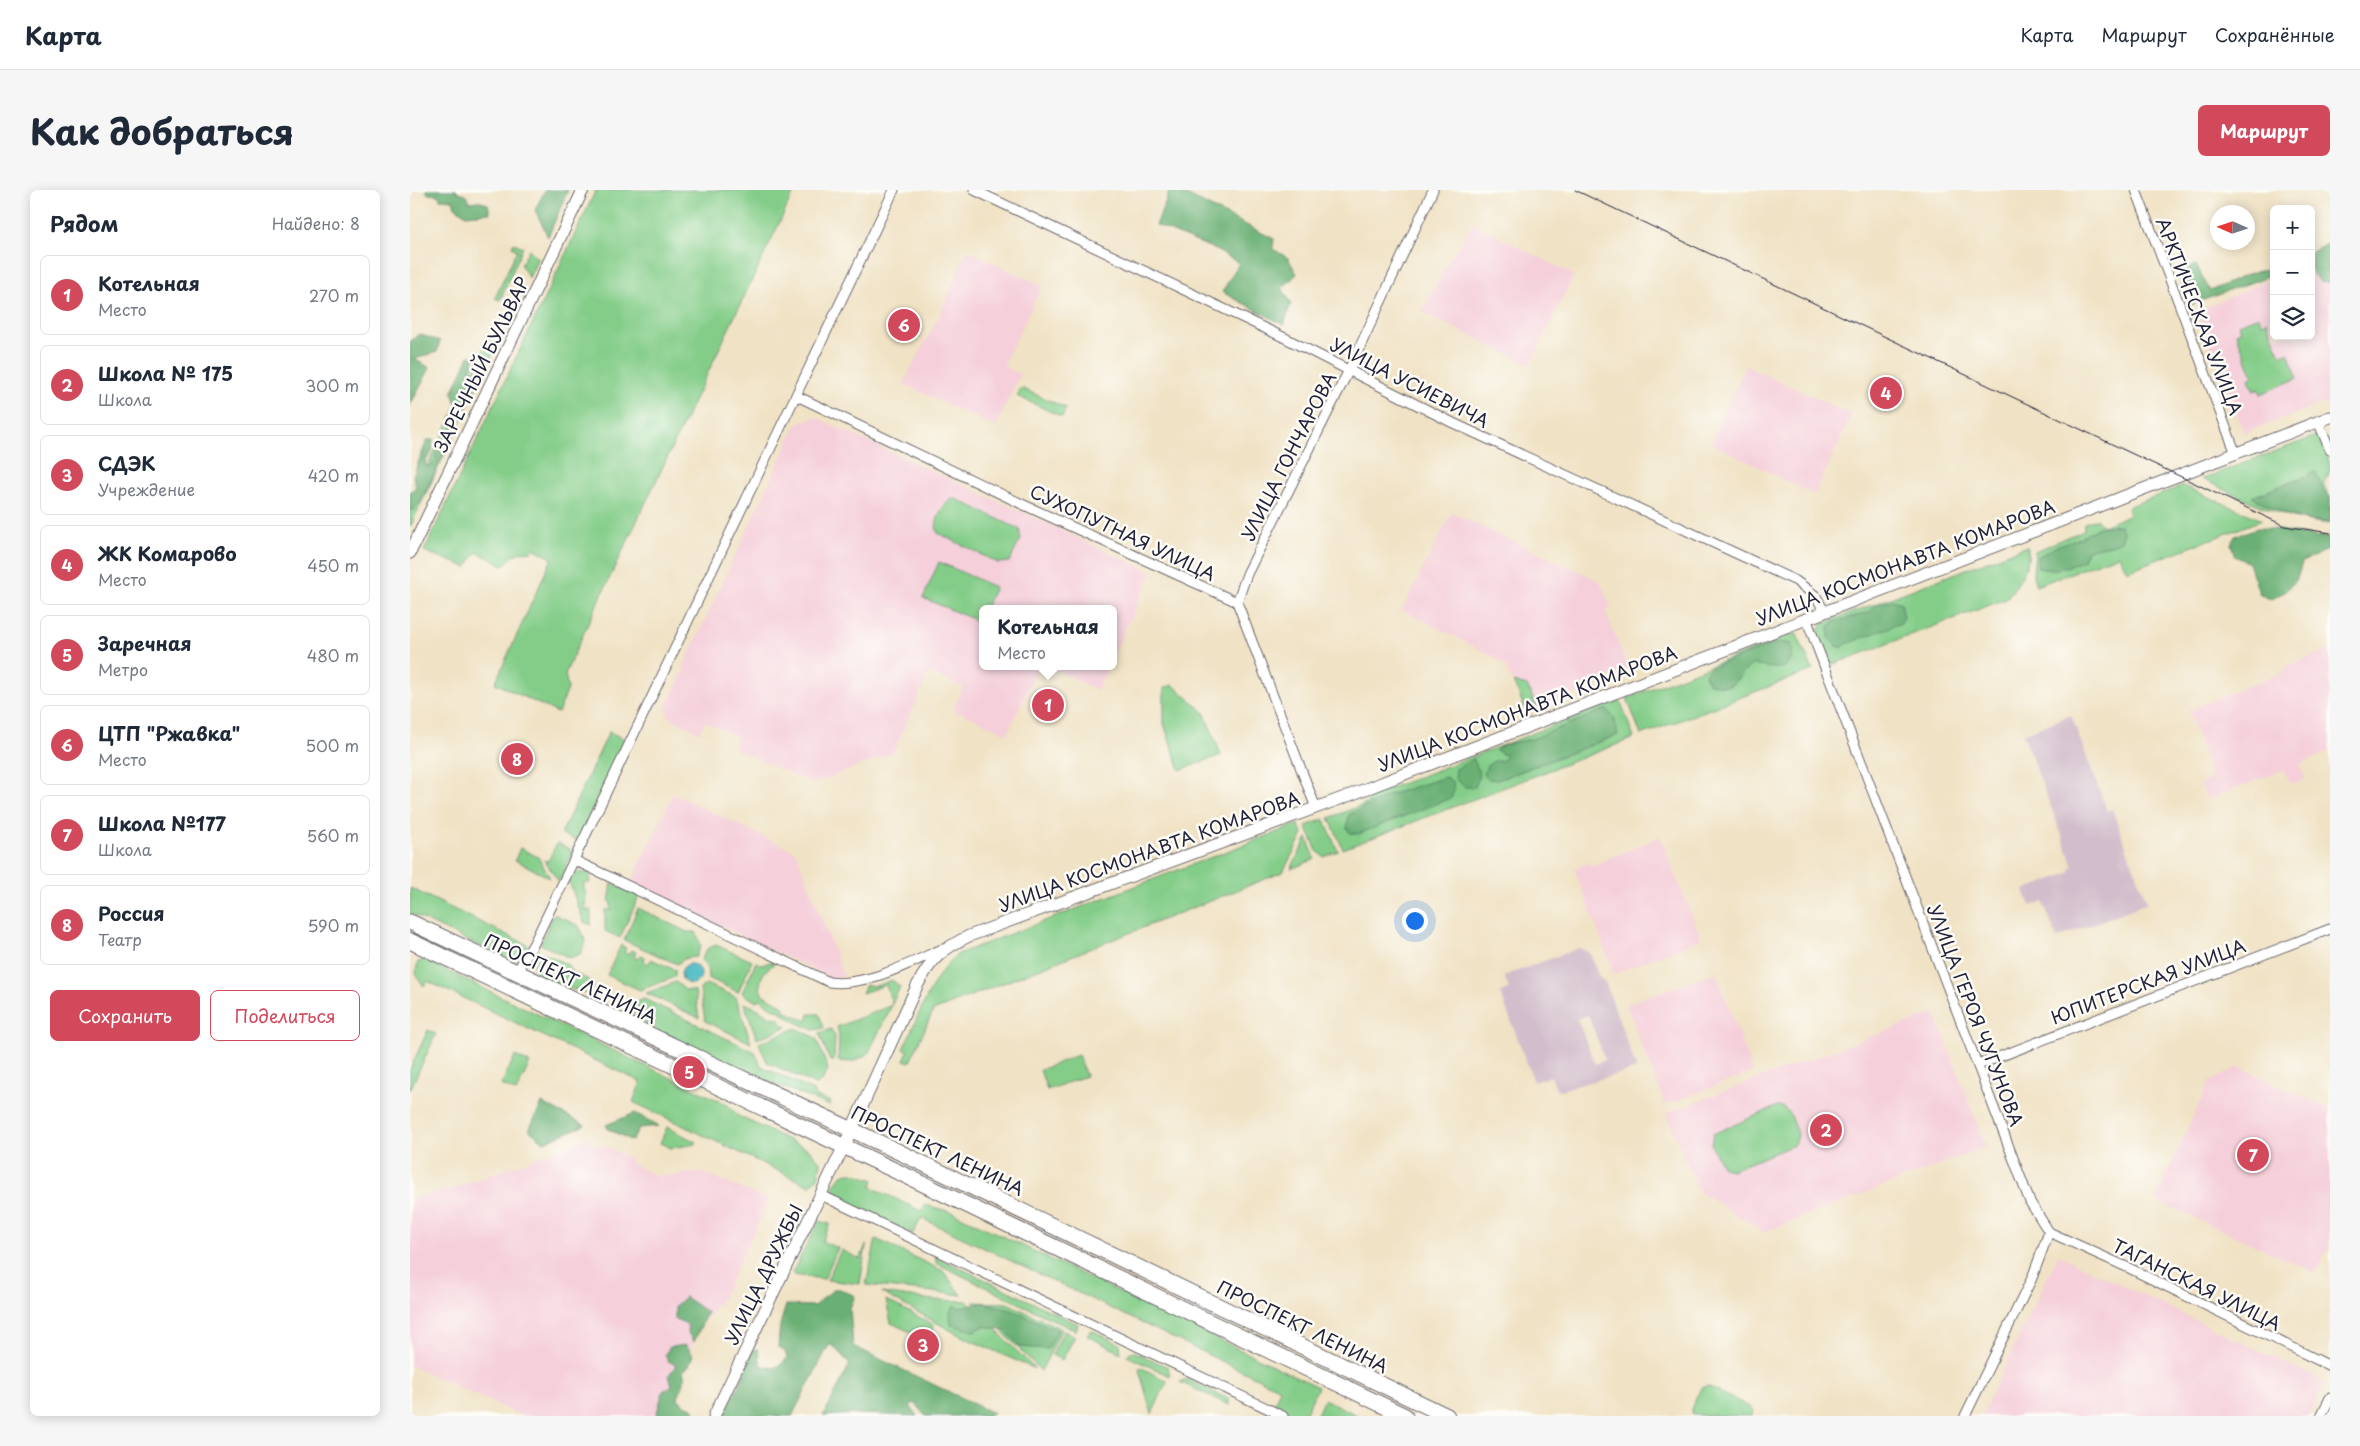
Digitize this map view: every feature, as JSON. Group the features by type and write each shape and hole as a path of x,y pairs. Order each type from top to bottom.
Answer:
{"main road":[{"name":"ПРОСПЕКТ ЛЕНИНА","path":"410,922 1447,1416"},
{"name":"ПРОСПЕКТ ЛЕНИНА","path":"410,941 844,1146 1405,1416"}],"street":[{"name":"ЗАРЕЧНЫЙ БУЛЬВАР","path":"410,553 583,190"},
{"path":"516,973 534,944 894,190"},
{"name":"УЛИЦА УСИЕВИЧА","path":"974,190 1349,370 1453,423 1796,581 1816,596 1824,611"},
{"name":"УЛИЦА ГОНЧАРОВА","path":"1237,602 1248,574 1349,370 1433,190"},
{"name":"АРКТИЧЕСКАЯ УЛИЦА","path":"2136,190 2236,454"},
{"name":"СУХОПУТНАЯ УЛИЦА","path":"797,396 1024,505 1237,602"},
{"name":"УЛИЦА КОСМОНАВТА КОМАРОВА","path":"844,1146 917,986 928,966 945,948 969,936 1097,887 1316,808 2330,417"},
{"path":"2318,422 2330,450"},
{"path":"1237,602 1316,808"},
{"name":"УЛИЦА ГЕРОЯ ЧУГУНОВА","path":"1806,618 2030,1202 2049,1232"},
{"path":"574,860 829,982 857,982 904,966 945,948"},
{"name":"ЮПИТЕРСКАЯ УЛИЦА","path":"1978,1065 2330,929"},
{"name":"УЛИЦА ДРУЖБЫ","path":"714,1416 844,1146"},
{"path":"821,1195 1283,1416"},
{"path":"1965,1416 2032,1278 2043,1253 2049,1232"},
{"name":"ТАГАНСКАЯ УЛИЦА","path":"2049,1232 2131,1269 2330,1366"},
{"path":"2321,1416 2330,1398"}],"shaded area":[{"path":"1473,224 1574,275 1530,365 1422,312 1447,264"},
{"path":"967,250 1042,286 1003,366 1020,374 996,427 903,384 939,316"},
{"path":"2330,251 2330,401 2244,433 2198,311 2270,279 2270,340 2315,340 2315,258"},
{"path":"1746,366 1852,415 1814,495 1711,443"},
{"path":"815,417 1152,572 1117,647 1117,605 979,605 979,670 1037,670 1007,734 960,712 958,715 953,710 963,687 929,673 893,753 813,784 733,748 738,737 705,722 699,732 668,717 666,706 684,671 684,665 796,425"},
{"path":"1452,513 1600,581 1611,608 1605,611 1629,670 1607,678 1608,681 1527,713 1506,667 1495,657 1402,610"},
{"path":"2330,649 2330,751 2300,764 2305,779 2290,784 2283,770 2207,800 2200,784 2212,778 2189,713 2191,709 2279,674 2285,671 2284,668"},
{"path":"1037,670 1053,670 1050,676"},
{"path":"1056,670 1106,670 1097,690"},
{"path":"2071,715 2107,811 2112,809 2147,903 2057,938 2043,902 2030,906 2024,890 2069,873 2073,865 2023,734"},
{"path":"673,794 796,852 844,977 831,978 631,883"},
{"path":"1660,837 1701,939 1614,974 1574,868 1588,863 1590,866"},
{"path":"1579,948 1590,953 1599,977 1605,982 1637,1069 1557,1091 1551,1076 1534,1082 1500,992 1509,989 1504,976","holes":["1588,1015 1605,1060 1595,1064 1577,1019"]},
{"path":"1716,973 1753,1072 1665,1105 1626,1004"},
{"path":"1935,1013 1986,1147 1764,1232 1698,1191 1666,1113"},
{"path":"2239,1067 2330,1109 2330,1244 2316,1273 2155,1200 2209,1082"},
{"path":"590,1138 592,1144 602,1148 603,1145 631,1159 630,1163 658,1177 661,1173 666,1176 702,1172 769,1200 719,1305 716,1303 710,1316 707,1315 658,1416 521,1416 410,1365 410,1199 457,1187"},
{"path":"2058,1255 2325,1382 2309,1416 1981,1416"}],"green space":[{"path":"426,190 455,190 467,196 469,202 478,201 488,204 490,213 466,215 455,207 453,200 440,199 438,195 428,194"},
{"path":"545,190 568,190 548,237 535,210"},
{"path":"596,190 795,190 565,674 568,689 558,713 495,683 552,558 533,548 532,552 527,551 516,554 504,566 477,552 466,567 424,551"},
{"path":"1170,190 1177,190 1274,239 1273,249 1288,258 1297,274 1282,288 1291,303 1284,325 1222,292 1239,263 1214,249 1156,225"},
{"path":"514,243 523,247 500,300 495,298 517,250 512,247"},
{"path":"2330,243 2330,282 2321,283 2315,276 2315,250"},
{"path":"529,249 538,258 529,278 521,265"},
{"path":"2196,265 2210,291 2253,272 2270,270 2270,275 2190,305 2185,298 2179,273"},
{"path":"2259,316 2262,323 2267,321 2270,329 2270,340 2274,340 2280,355 2288,353 2298,378 2261,394 2259,389 2254,391 2249,379 2253,376 2236,333 2241,331 2238,324"},
{"path":"418,334 440,341 437,352 415,359 430,368 410,406 410,342"},
{"path":"489,338 497,345 410,527 410,503"},
{"path":"469,356 475,356 471,371 475,371 481,363 485,363 483,370 422,499 413,511 410,509 410,492 416,487 413,476 427,440 433,440 432,452 425,462 428,467 436,460 436,453 459,412 452,393"},
{"path":"1021,388 1066,408 1062,417 1017,396"},
{"path":"2316,436 2325,451 2330,468 2324,486 2330,496 2330,524 2313,522 2280,513 2248,501 2202,479"},
{"path":"2316,472 2324,492 2330,498 2330,522 2299,518 2252,497"},
{"path":"2183,486 2262,520 2127,571 2119,555 2036,586 2033,575 2035,551 2084,530 2084,523 2096,519 2103,526 2129,515 2127,507"},
{"path":"954,498 1019,529 1021,539 1009,562 998,563 938,533 936,524 940,513 946,504"},
{"path":"2120,525 2124,533 2121,541 2088,550 2082,561 2066,567 2055,569 2038,568 2037,557 2059,545 2078,539 2099,527"},
{"path":"2257,528 2327,537 2330,539 2330,549 2302,562 2298,576 2292,585 2271,600 2259,593 2249,563 2235,556 2231,544 2235,536"},
{"path":"2027,546 2028,560 2026,567 2006,599 1834,664 1827,660 1817,632 1822,624"},
{"path":"939,562 995,587 987,605 979,605 979,622 923,598"},
{"path":"1892,600 1901,603 1904,617 1901,623 1846,644 1842,648 1829,639 1829,626 1837,621 1870,612 1874,606"},
{"path":"1796,633 1813,670 1641,735 1627,698"},
{"path":"1785,642 1792,645 1791,661 1787,666 1775,668 1753,664 1729,686 1708,683 1705,674 1710,668 1771,645"},
{"path":"1513,682 1527,686 1538,709 1527,713"},
{"path":"1173,685 1204,712 1221,755 1180,770 1164,724 1164,688"},
{"path":"1620,700 1634,738 1343,849 1329,818 1368,803 1367,797"},
{"path":"1606,709 1614,717 1618,735 1498,780 1488,779 1484,774 1487,766 1494,761 1502,761 1506,756 1496,750 1503,745 1532,739"},
{"path":"609,732 623,738 625,742 577,841 561,834"},
{"path":"1473,759 1478,770 1478,779 1475,787 1465,787 1455,779 1456,769"},
{"path":"1446,777 1453,782 1454,791 1451,798 1358,834 1350,833 1347,828 1349,815 1389,795"},
{"path":"1324,819 1338,851 1324,857 1317,851 1306,826"},
{"path":"1298,824 1303,834 1283,872 933,1011 910,1062 904,1060 908,1051 903,1049 926,998 949,962 958,954"},
{"path":"1307,838 1315,859 1291,869"},
{"path":"557,843 573,851 559,882 544,860 548,861"},
{"path":"520,848 538,857 550,878 515,860"},
{"path":"581,872 590,873 590,883 584,883 584,891 586,891 585,910 591,910 591,925 584,922 569,882 573,875"},
{"path":"612,883 639,896 620,938 605,931 605,910 611,910 611,903 609,902"},
{"path":"410,888 528,945 519,960 512,962 410,913"},
{"path":"638,908 687,932 696,932 701,946 696,957 686,958 677,964 624,940"},
{"path":"554,914 579,926 586,942 580,954 570,958 540,944"},
{"path":"621,945 626,948 624,952 628,955 631,950 636,952 634,957 638,959 641,955 645,957 644,961 648,964 651,959 675,970 675,977 640,990 607,975"},
{"path":"716,945 752,961 738,992 708,978 707,966 701,960 707,949"},
{"path":"537,950 567,964 572,972 593,982 593,994 560,986 537,974 533,964"},
{"path":"424,960 728,1105 738,1116 810,1150 821,1163 818,1177 810,1186 633,1102 641,1082 427,981 424,986 418,978 416,969 418,962"},
{"path":"773,961 773,965 766,970 762,977 760,986 762,994 782,1005 785,1011 807,1021 809,1014 819,1014 824,1028 813,1030 768,1006 761,999 755,1001 742,993 756,962 762,965"},
{"path":"892,980 900,987 892,1004 886,985 862,993 866,985 876,986"},
{"path":"676,982 685,990 695,991 699,1018 646,993"},
{"path":"706,984 736,997 751,1043 705,1021 700,989"},
{"path":"644,999 755,1052 761,1066 813,1091 816,1096 831,1102 830,1106 738,1069 649,1027 633,1013 638,1001"},
{"path":"744,1003 769,1016 780,1019 781,1024 787,1027 757,1039"},
{"path":"892,1005 868,1054 852,1062 838,1061 839,1035 837,1027"},
{"path":"796,1028 816,1038 828,1069 822,1081 815,1085 767,1062 759,1043"},
{"path":"831,1029 835,1036 834,1061 830,1061 819,1033"},
{"path":"428,1030 436,1034 410,1090 410,1069"},
{"path":"1078,1055 1086,1076 1047,1090 1040,1070"},
{"path":"515,1056 530,1063 516,1092 501,1085"},
{"path":"542,1103 585,1125 544,1142 529,1130"},
{"path":"1778,1106 1786,1110 1793,1120 1798,1133 1794,1145 1732,1170 1723,1168 1711,1144 1713,1134"},
{"path":"635,1113 659,1126 639,1128 632,1141 608,1129 606,1125"},
{"path":"667,1127 696,1142 696,1144 671,1148 660,1143"},
{"path":"853,1173 874,1180 871,1187 921,1211 925,1205 952,1212 1318,1387 1304,1416 1293,1416 1273,1406 1280,1389 921,1218 913,1234 836,1197 832,1190 837,1180 842,1175"},
{"path":"819,1221 830,1224 822,1241 838,1248 824,1279 794,1275 792,1273"},
{"path":"876,1239 943,1271 962,1295 866,1285"},
{"path":"866,1245 860,1284 827,1280 841,1250 860,1259"},
{"path":"935,1256 1078,1324 1076,1331 936,1263"},
{"path":"834,1289 840,1289 855,1296 850,1308 853,1346 993,1413 989,1416 926,1416 914,1403 910,1406 917,1416 860,1414 823,1416 850,1364 833,1346 829,1345 792,1416 723,1416 742,1379 753,1350 758,1349 761,1365 765,1366 778,1366 787,1358 785,1352 778,1346 780,1325 786,1305 814,1306"},
{"path":"882,1293 933,1300 967,1301 1035,1369 963,1337"},
{"path":"685,1297 707,1312 694,1342 688,1333 687,1324 675,1319 675,1306"},
{"path":"886,1300 934,1325 928,1340 891,1323"},
{"path":"973,1302 1007,1303 1062,1329 1041,1371"},
{"path":"982,1303 1011,1310 1058,1330 1048,1349 1020,1347 1006,1331 984,1326 975,1331 951,1325 950,1311 955,1306 960,1308"},
{"path":"1091,1330 1120,1344 1121,1353 1087,1336"},
{"path":"1064,1331 1075,1336 1062,1360 1052,1355"},
{"path":"686,1345 693,1355 689,1366 683,1371 685,1378 678,1398 684,1405 693,1408 697,1416 656,1416 663,1391 672,1386 669,1375 676,1365 668,1361 665,1354 670,1347"},
{"path":"1130,1352 1135,1352 1168,1367 1170,1376 1127,1356"},
{"path":"1140,1367 1167,1381 1152,1414 1139,1370"},
{"path":"1186,1379 1229,1399 1229,1405 1180,1382"},
{"path":"1707,1386 1750,1407 1753,1411 1752,1416 1693,1415 1691,1409 1701,1388"},
{"path":"1324,1399 1359,1416 1322,1416 1317,1414"}],"water":[{"path":"691,964 698,967 701,974 698,981 691,984 684,981 681,974 684,967"}],"tram line":[{"path":"1575,190 2285,526 2330,533"}],"place":[{"name":"ЦТП \"Ржавка\"","path":"904,325"},
{"name":"ЖК Комарово","path":"1886,393"},
{"name":"Котельная","path":"1048,705"},
{"name":"Россия","path":"517,759"},
{"name":"Заречная","path":"689,1072"},
{"name":"Школа № 175","path":"1826,1130"},
{"name":"Школа №177","path":"2253,1155"},
{"name":"СДЭК","path":"923,1345"}]}
